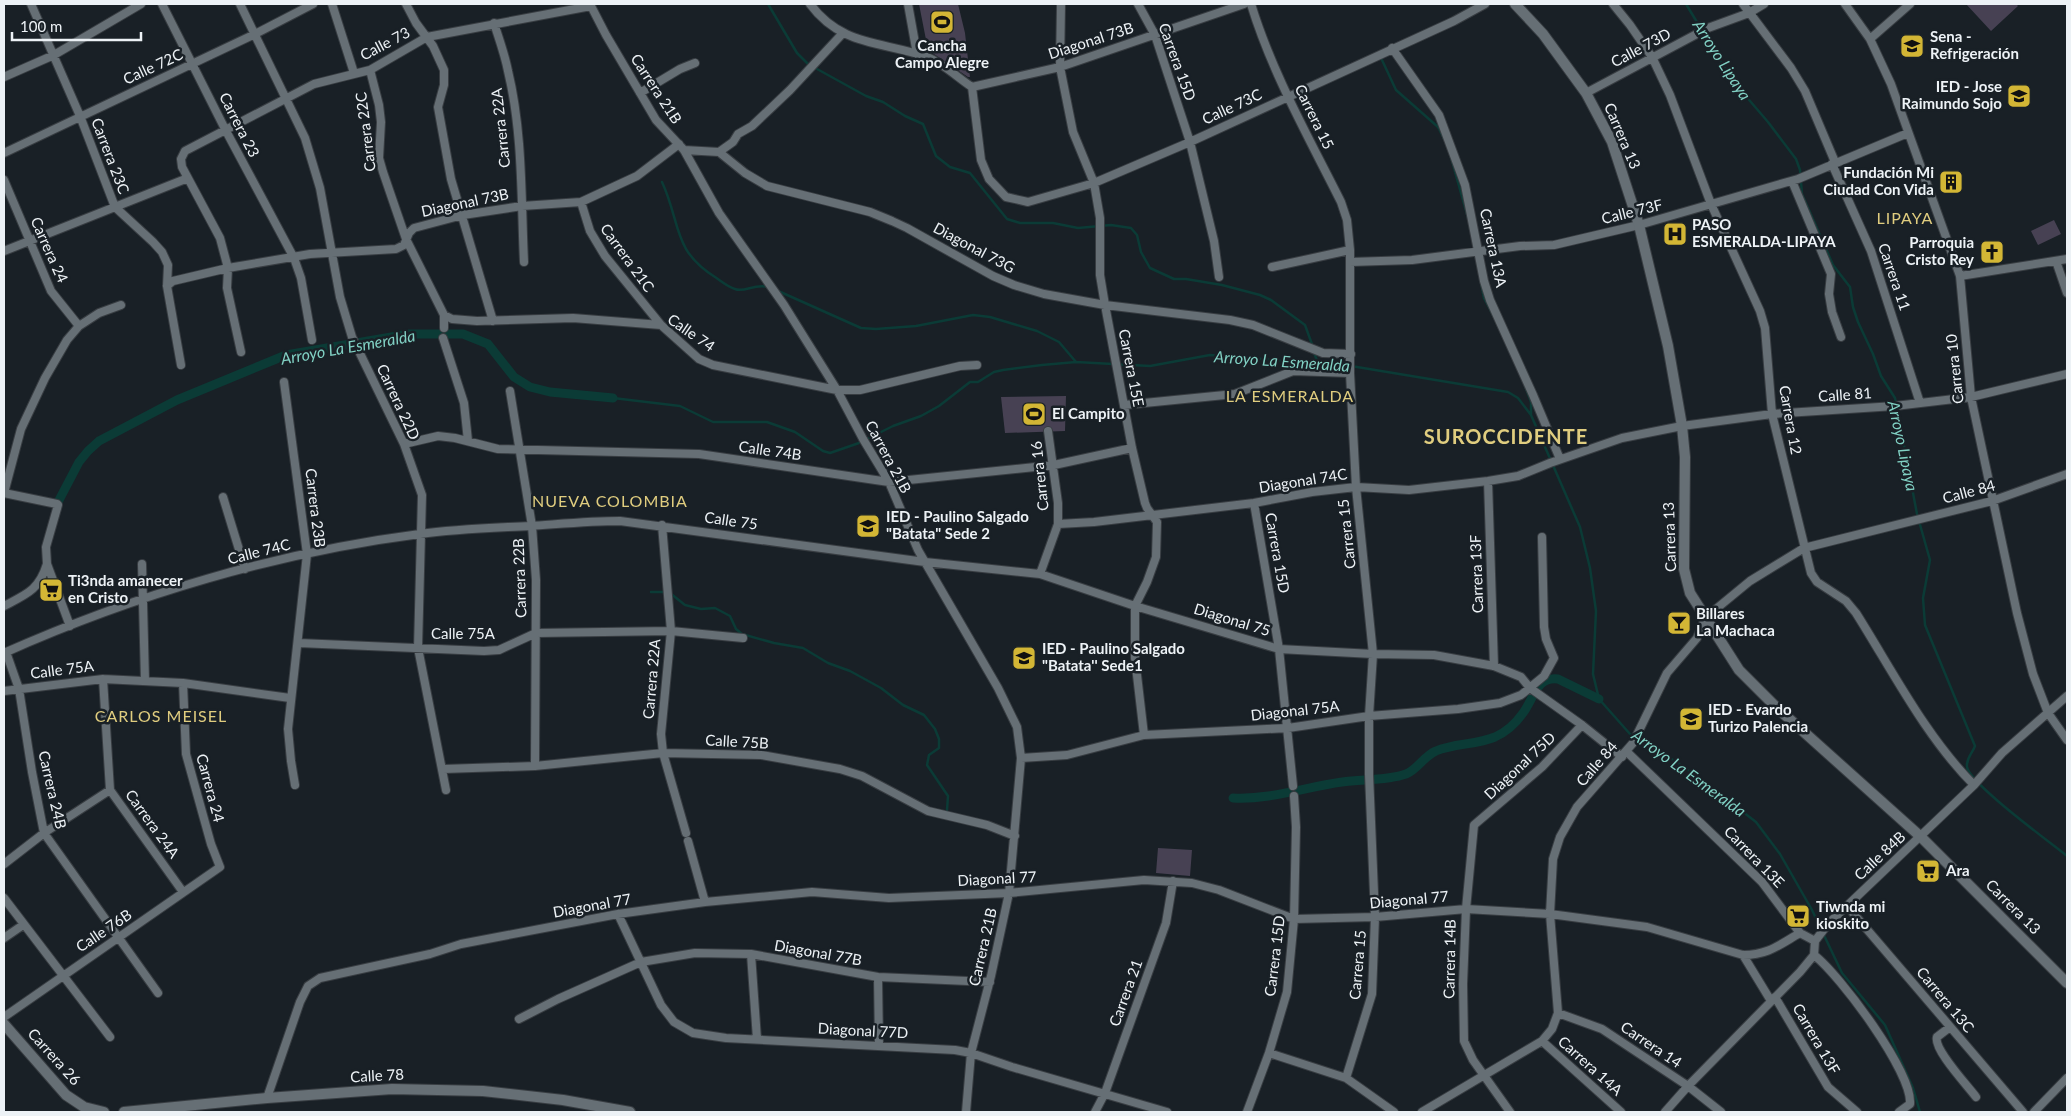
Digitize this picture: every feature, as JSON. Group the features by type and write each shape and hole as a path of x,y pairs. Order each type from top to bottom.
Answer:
{"street":[{"name":"Carrera 23C","path":"31,4 80,116 115,207 153,242 162,252 168,264 167,286 181,365"},
{"path":"4,78 54,55 141,4"},
{"name":"Carrera 23","path":"162,4 225,129 294,258"},
{"name":"Carrera 22D","path":"240,4 304,138 315,168 340,298 352,337 404,444 422,495 418,648 446,790"},
{"name":"Calle 72C","path":"4,153 255,34 313,4"},
{"name":"Carrera 22C","path":"332,4 354,73"},
{"path":"406,4 416,24 427,37 444,70 444,85 439,100 440,116 451,179 463,215 492,321"},
{"path":"810,4 818,15 842,33 871,44 929,58 972,88"},
{"path":"908,4 917,54"},
{"name":"Carrera 15E","path":"1061,4 1060,67 1073,132 1094,183 1100,220 1100,275 1104,305 1132,448 1147,508 1157,522 1156,557 1147,582 1135,606 1135,658 1144,735"},
{"name":"Carrera 15D","path":"1138,4 1155,35 1190,142 1214,242 1219,277"},
{"name":"Diagonal 73B","path":"972,88 1060,67 1244,4"},
{"name":"Carrera 15","path":"1251,4 1259,29 1288,96 1341,202 1346,220 1350,250 1350,372 1356,487 1373,654 1369,716 1369,778 1375,917 1372,994 1346,1078"},
{"name":"Calle 73C","path":"972,88 981,160 989,179 1006,197 1028,202 1094,183 1190,142 1454,21 1484,4"},
{"name":"Carrera 13","path":"1515,4 1543,34 1586,93 1612,142 1639,225 1668,346 1682,426 1685,457 1684,569 1690,593 1739,670 1776,707 1921,836 2067,984"},
{"name":"Carrera 12","path":"1613,4 1652,57 1670,94 1711,204 1760,311 1765,328 1772,414 1811,573 1817,582 1846,600 1953,764 1976,782"},
{"name":"Carrera 11","path":"1743,4 1805,91 1871,250 1920,403"},
{"name":"Calle 73D","path":"1586,93 1708,28 1749,13 1764,4"},
{"name":"Carrera 10","path":"1845,4 1870,39 1891,84 1960,276 1971,397 1992,501 2030,666 2048,713 2067,740"},
{"path":"1870,39 1910,4"},
{"name":"Calle 73","path":"188,178 180,159 185,151 314,84 370,70 427,37 592,6"},
{"name":"Carrera 21B","path":"592,6 606,35 656,120 681,147 719,213 784,305 837,390 889,482 910,533 925,562 998,688 1016,727 1022,758 1009,893 990,982 971,1053 966,1112"},
{"name":"Carrera 22A","path":"494,23 508,70 512,93 518,142 524,262"},
{"path":"681,147 719,152 733,142 738,134 752,126 842,33"},
{"name":"Carrera 13A","path":"1392,48 1439,115 1465,185 1484,281 1490,300 1556,461"},
{"path":"640,93 680,69 695,63"},
{"name":"Carrera 22C","path":"370,70 377,95 381,122 379,158 406,239 444,315 444,328"},
{"name":"Calle 73F","path":"1350,262 1412,260 1554,244 1639,225 1798,178 1908,133"},
{"name":"Diagonal 73B","path":"167,286 173,281 228,268 310,254 396,249 404,245 411,230 414,228 463,215 522,206 581,202 637,176 681,147"},
{"name":"Diagonal 73G","path":"719,152 745,173 767,186 870,212 907,228 993,276 1014,285 1044,294 1104,305 1209,316 1252,325 1314,350 1351,356"},
{"path":"4,252 188,178 220,238 228,268 227,288 241,352"},
{"path":"1798,178 1831,274 1829,294 1832,312 1841,337"},
{"name":"Carrera 24","path":"4,180 51,291 79,326"},
{"name":"Carrera 21C","path":"581,202 590,231 605,256 661,325"},
{"path":"1272,267 1350,250"},
{"path":"294,258 302,278 312,340"},
{"path":"1960,276 2067,259"},
{"path":"2056,261 2067,293"},
{"path":"70,626 47,564 46,548 57,504 4,493 21,429 67,340 79,326 99,313 121,305"},
{"name":"Calle 74","path":"444,315 452,318 477,321 573,318 661,325 699,359 713,364 837,390 860,390 960,366 977,365"},
{"path":"443,338 464,404 468,441"},
{"path":"1124,405 1235,394 1293,371 1350,372"},
{"name":"Calle 81","path":"1682,426 1772,414 1897,405 1971,397 2067,374"},
{"name":"Carrera 23B","path":"284,382 307,554 299,643 290,698 289,747 295,785"},
{"name":"Carrera 22B","path":"510,391 532,526 536,580 536,766"},
{"name":"Diagonal 74C","path":"1058,524 1094,522 1254,503 1312,492 1356,487 1408,490 1488,481 1518,476 1622,438 1682,426"},
{"name":"Carrera 16","path":"1040,574 1058,524 1054,465 1048,431"},
{"name":"Calle 74B","path":"404,444 438,436 498,449 699,454 889,482 1054,465 1132,448"},
{"name":"Calle 84","path":"1558,1013 1550,914 1553,859 1560,837 1577,807 1633,743 1667,673 1697,638 1705,618 1750,581 1804,548 1992,501 2067,474"},
{"name":"Carrera 13F","path":"1488,481 1494,666"},
{"path":"223,497 245,569"},
{"name":"Carrera 15D","path":"1254,503 1279,649 1293,786"},
{"name":"Calle 75","path":"532,526 586,521 620,521 662,525 925,562"},
{"name":"Carrera 22A","path":"662,525 671,631 661,734 663,753 705,902"},
{"name":"Calle 74C","path":"5,652 142,600 245,569 307,554 421,533 532,526"},
{"name":"Diagonal 75A","path":"1022,758 1067,755 1144,735 1288,728 1369,716 1458,709 1500,702 1533,691 1554,658 1546,639 1544,627 1542,537"},
{"name":"Diagonal 75","path":"925,562 1040,574 1135,606 1279,649 1434,655 1494,666 1521,677 1533,691"},
{"path":"4,606 36,587 43,579 47,564"},
{"path":"142,564 145,680"},
{"name":"Calle 75A","path":"299,643 499,650 536,634 671,631 743,638"},
{"name":"Carrera 24B","path":"5,652 19,689 44,833 158,993"},
{"name":"Calle 75A","path":"4,691 103,679 183,683"},
{"name":"Carrera 24A","path":"103,679 110,790 183,892"},
{"path":"183,683 290,698"},
{"name":"Carrera 24","path":"183,683 186,754 211,844 220,867"},
{"name":"Carrera 13E","path":"1533,691 1624,754 1681,802 1762,882 1800,932 1817,938"},
{"name":"Calle 84B","path":"1817,938 1828,924 1976,782 2002,753 2067,696"},
{"name":"Diagonal 75D","path":"1474,825 1542,767 1582,726"},
{"name":"Calle 75B","path":"443,770 536,766 663,753 760,756 840,768 862,776 928,811 987,825 1015,836"},
{"path":"4,864 44,833 110,790"},
{"name":"Carrera 15D","path":"1247,1112 1269,1053 1287,992 1294,919 1296,827 1294,796"},
{"name":"Carrera 14B","path":"1474,825 1466,909 1463,1034 1464,1041 1484,1076"},
{"name":"Calle 76B","path":"4,1017 220,867"},
{"name":"Diagonal 77","path":"267,1098 300,1002 308,986 320,978 430,954 461,944 618,914 705,902 812,892 889,898 1009,893 1144,880 1173,881 1219,890 1294,919 1375,917 1466,909 1550,914 1648,927 1744,955 1759,955 1768,952 1800,932"},
{"name":"Carrera 21","path":"1095,1112 1105,1094 1166,923 1173,881"},
{"path":"4,898 110,1037"},
{"name":"Carrera 13C","path":"1847,906 2023,1112"},
{"name":"Diagonal 77D","path":"618,914 661,1005 674,1022 693,1033 726,1038 954,1050 971,1053 1012,1068 1167,1112"},
{"path":"4,938 23,925"},
{"path":"1665,1112 1814,955 1817,938"},
{"name":"Diagonal 77B","path":"519,1019 558,999 641,962 695,953 751,954 878,978 990,982"},
{"path":"751,954 757,1039"},
{"name":"Carrera 13F","path":"1744,955 1828,1087 1857,1112"},
{"path":"1814,955 1836,976 1882,1040 1907,1086 1910,1104 1899,1112"},
{"path":"878,978 880,1045"},
{"path":"1422,1112 1542,1041 1552,1029 1558,1013"},
{"name":"Carrera 14","path":"1558,1013 1602,1029 1688,1086 1721,1112"},
{"name":"Carrera 26","path":"4,1024 66,1095 84,1107 104,1112"},
{"path":"1950,1027 1937,1037 1936,1044 1976,1097"},
{"name":"Carrera 14A","path":"1542,1041 1621,1112"},
{"path":"1269,1053 1346,1078 1394,1112"},
{"path":"1484,1076 1510,1112"},
{"path":"2034,1112 2067,1078"},
{"name":"Calle 78","path":"124,1112 267,1098 392,1089 460,1089 563,1100 630,1112"}],"shaded area":[{"name":"Cancha Campo Alegre","path":"919,4 958,4 965,33 970,77 928,50"},
{"path":"1966,4 2016,4 2018,6 1991,31"},
{"path":"2054,220 2061,234 2038,245 2031,231"},
{"name":"El Campito","path":"1066,396 1065,431 1005,433 1001,397"},
{"path":"1158,848 1192,850 1190,876 1156,873"}],"waterway":[{"path":"768,4 797,53 808,64 866,96 883,102 905,116 923,124 936,156 950,167 970,173 1007,219 1020,223 1053,223 1078,228 1111,225 1131,228 1137,235 1141,252 1150,268 1174,279 1222,285 1260,295 1271,300 1305,325 1313,347"},
{"name":"Arroyo Lipaya","path":"1686,4 1732,80 1768,122 1796,159 1800,170 1802,194 1833,265 1850,287 1853,307 1858,322 1881,376 1895,398 1917,514 1930,560 1923,598 1925,625 1975,746 1968,759 1967,767 1971,775 1995,799 2067,856"},
{"path":"1382,60 1396,90 1438,127 1444,139"},
{"path":"1450,154 1468,218"},
{"path":"662,182 684,246 701,267 735,289 742,290 759,286 769,287"},
{"path":"1481,283 1484,298 1496,321"},
{"path":"776,290 861,328 876,329 916,326 973,315 990,317 1037,331 1059,342 1076,362"},
{"name":"Arroyo La Esmeralda","path":"57,504 79,462 99,441 177,400 286,355 409,334 463,334 488,344 514,377 530,387 550,392 613,398"},
{"path":"1314,352 1318,364"},
{"name":"Arroyo La Esmeralda","path":"613,398 680,406 713,422 767,422 795,432 823,451 830,453 859,443 893,426 921,416 939,406 970,382 978,382 994,372 1042,365 1076,362 1150,366 1210,355 1351,366 1508,392 1518,398 1531,415 1580,527 1590,568 1596,611 1593,674 1599,699 1630,734 1675,761 1756,822 1780,854 1812,910 1842,973 1885,1025 1913,1088 1920,1112"},
{"path":"1525,386 1531,402 1531,414"},
{"path":"651,592 665,592"},
{"path":"670,593 685,605 701,609 715,608 730,616 736,629 742,634 774,643 803,648 828,663 850,671 881,688 903,705 924,715 935,729 939,739 939,748 929,755 927,765 948,796 947,810"},
{"path":"1233,798 1260,797 1328,784 1382,779 1406,774 1428,756 1443,748 1488,740 1503,733 1520,717 1541,684 1551,679 1558,679 1599,699"}],"place":[{"name":"Cancha Campo Alegre","path":"942,22"},
{"name":"Sena - Refrigeración","path":"1912,46"},
{"name":"IED - Jose Raimundo Sojo","path":"2019,96"},
{"name":"Fundación Mi Ciudad Con Vida","path":"1951,182"},
{"name":"PASO ESMERALDA-LIPAYA","path":"1675,234"},
{"name":"Parroquia Cristo Rey","path":"1992,252"},
{"name":"El Campito","path":"1034,414"},
{"name":"IED - Paulino Salgado \"Batata\" Sede 2","path":"868,526"},
{"name":"Ti3nda amanecer en Cristo","path":"51,590"},
{"name":"Billares La Machaca","path":"1679,623"},
{"name":"IED - Paulino Salgado \"Batata'' Sede1","path":"1024,658"},
{"name":"IED - Evardo Turizo Palencia","path":"1691,719"},
{"name":"Ara","path":"1928,871"},
{"name":"Tiwnda mi kioskito","path":"1798,916"}],"district":[{"name":"LIPAYA","path":"1905,218"},
{"name":"LA ESMERALDA","path":"1290,396"},
{"name":"SUROCCIDENTE","path":"1506,437"},
{"name":"NUEVA COLOMBIA","path":"610,501"},
{"name":"CARLOS MEISEL","path":"161,716"}]}
